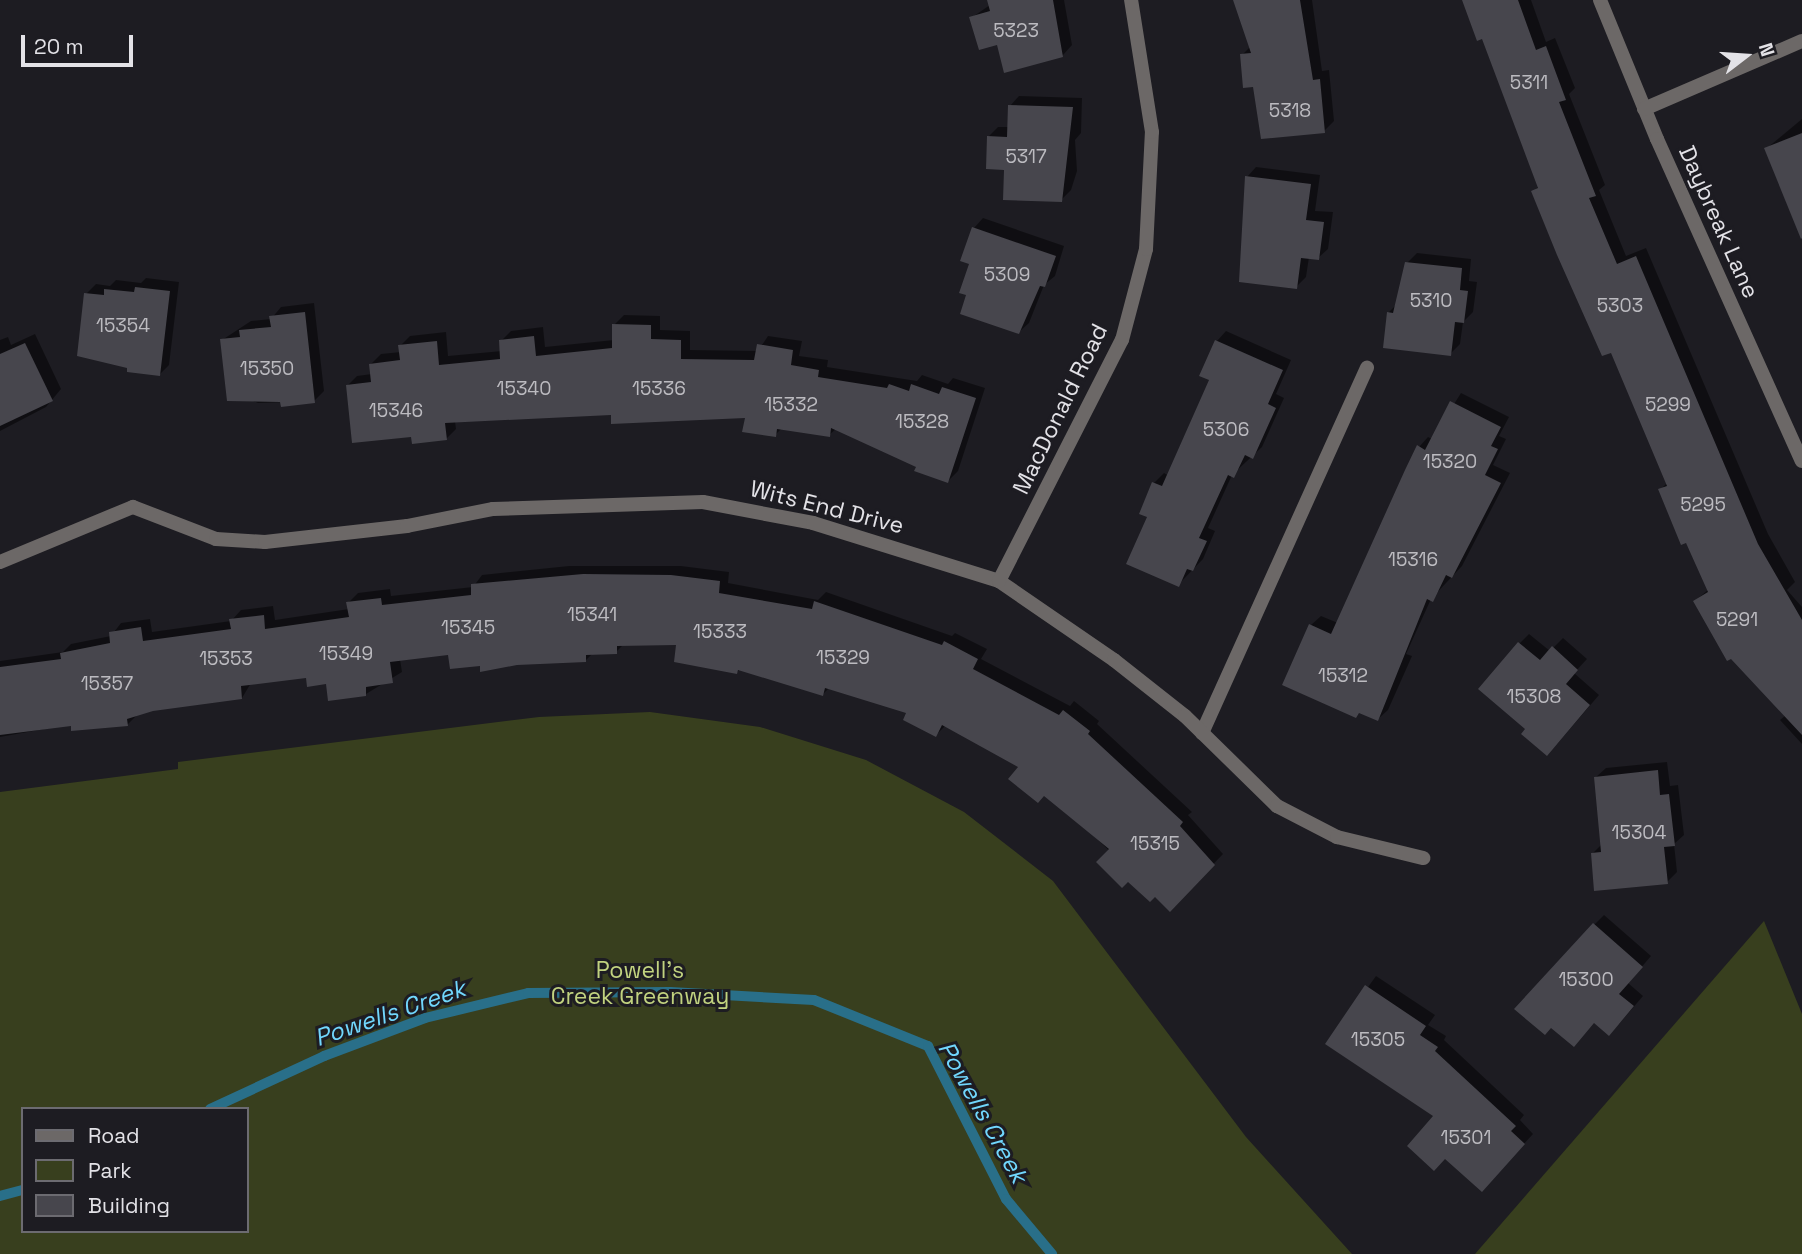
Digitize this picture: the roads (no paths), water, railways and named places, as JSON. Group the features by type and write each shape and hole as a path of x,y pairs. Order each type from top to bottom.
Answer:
{"street":[{"name":"MacDonald Road","path":"999,581 1122,340 1146,249 1152,132 1131,0"},
{"name":"Daybreak Lane","path":"1600,0 1644,109 1802,461"},
{"path":"1644,109 1802,41"},
{"path":"1202,733 1367,368"},
{"name":"Wits End Drive","path":"0,562 133,507 216,539 265,542 407,526 493,509 703,502 813,523 999,581 1114,660 1202,733 1277,806 1337,837 1423,858"}],"waterway":[{"name":"Powells Creek","path":"214,1107 324,1056 425,1018 528,993 670,992 814,1000 928,1046 1006,1199 1052,1254"},
{"name":"Powells Creek","path":"0,1196 21,1191"}],"park label":[{"name":"Powell's Creek Greenway","path":"640,983"}]}
